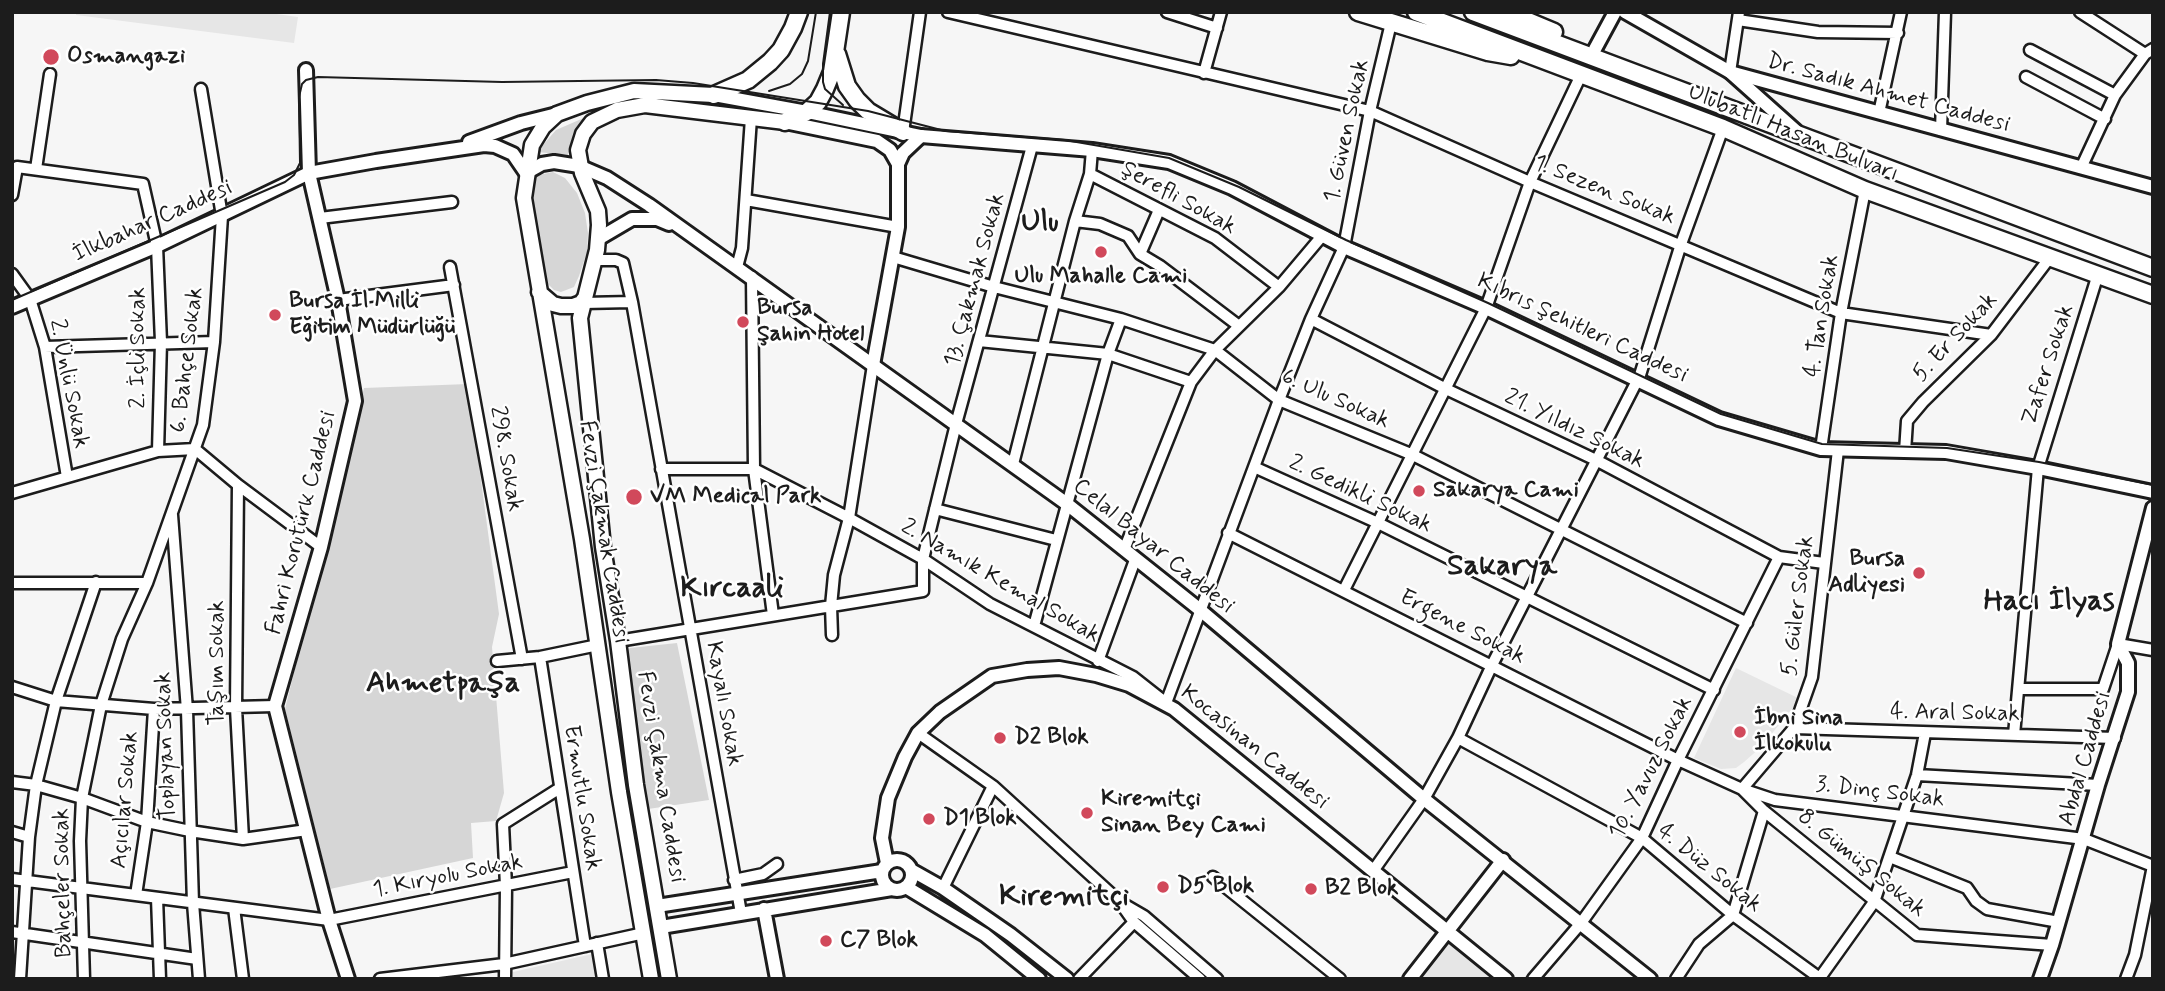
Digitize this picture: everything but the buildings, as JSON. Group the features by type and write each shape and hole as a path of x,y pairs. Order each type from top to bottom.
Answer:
{"highway":[{"path":"714,96 748,80 771,62 787,39 799,12"},
{"path":"785,122 818,102 825,89 832,72 841,12"},
{"path":"1358,12 1488,52 1544,61"},
{"name":"Ulubatlı Hasan Bulvarı","path":"1416,12 1723,128 1865,190 2153,295"},
{"name":"Ulubatlı Hasan Bulvarı","path":"1473,12 2153,268"},
{"path":"1506,12 1595,49 1660,83"},
{"path":"837,44 839,64 847,86 857,100 868,111 903,132"}],"main road":[{"path":"556,114 634,91 714,96"},
{"path":"597,250 598,211 579,163 578,150 583,134 592,122 617,110 645,105 785,122"},
{"name":"Fevzi Çakmak Caddesi","path":"556,114 531,145 524,198 651,979"},
{"name":"Fevzi Çakma Caddesi","path":"597,250 580,318 603,547 636,785 669,979"},
{"path":"539,292 553,304 561,306 573,306 583,301"}],"street":[{"path":"903,132 920,12"},
{"name":"1. Sezen Sokak","path":"948,12 1370,111 1530,182 1841,313 1991,335"},
{"path":"1167,12 1217,28"},
{"path":"1204,73 1222,12"},
{"path":"1595,49 1615,12"},
{"path":"1879,113 1901,12"},
{"path":"1941,130 1945,12"},
{"path":"2080,12 2149,51 2115,95 2081,168"},
{"name":"Dr. Sadık Ahmet Caddesi","path":"1632,14 1730,72 2153,187"},
{"path":"1801,136 1730,72 1738,16 1818,32 1898,33"},
{"name":"1. Güven Sokak","path":"1166,703 1279,400 1311,319 1344,247 1370,111 1391,23"},
{"path":"2030,50 2115,95"},
{"name":"Fahri Korutürk Caddesi","path":"275,706 321,547 355,401 338,300 309,173 306,70"},
{"path":"12,195 17,167 36,169 50,74"},
{"path":"1344,590 1486,308 1530,182 1581,75"},
{"path":"2026,77 2105,119"},
{"name":"6. Bahçe Sokak","path":"101,705 122,639 147,583 203,425 214,342 222,216 201,89"},
{"name":"Kıbrıs Şehitleri Caddesi","path":"714,96 807,111 921,136 1092,150 1169,162 1232,188 1344,247 1486,308 1719,419 1821,449 1946,452 2153,492"},
{"path":"456,148 521,123 556,114"},
{"path":"737,267 742,248 751,118"},
{"path":"785,122 877,141 890,150 898,164"},
{"path":"1373,871 1424,799 1458,738 1492,665 1637,380 1681,244 1723,128"},
{"path":"832,635 834,575 849,518 898,227 898,164 902,153 921,136"},
{"path":"456,148 495,146 513,154 526,173"},
{"name":"13. Çakmak Sokak","path":"831,606 923,591 923,559 935,509 1032,146"},
{"name":"İlkbahar Caddesi","path":"12,307 157,246 309,173 456,148"},
{"path":"1013,464 1075,220 1090,174 1092,150"},
{"name":"Celal Bayar Caddesi","path":"526,173 542,164 579,163 607,178 752,277 1013,464 1199,609 1424,799 1650,979"},
{"name":"2. İçli Sokak","path":"36,169 143,184 157,246 161,342 158,451"},
{"name":"Şerefli Sokak","path":"1090,174 1215,238 1279,287"},
{"name":"4. Tan Sokak","path":"1821,449 1841,313 1865,190"},
{"path":"746,200 898,227"},
{"path":"320,218 452,202"},
{"path":"1140,254 1159,210"},
{"path":"597,250 632,219 657,219 683,229"},
{"path":"1075,220 1100,224 1128,236 1140,254 1239,326"},
{"path":"1124,550 1191,382 1215,350 1279,287 1322,236"},
{"name":"Kayalı Sokak","path":"597,250 623,263 632,302 741,913"},
{"name":"5. Er Sokak","path":"1906,452 1907,421 1991,335 2051,256"},
{"name":"6. Ulu Sokak","path":"893,257 994,287 1121,319 1215,350 1279,400 1413,455 1747,624"},
{"name":"298. Sokak","path":"450,267 522,659"},
{"name":"2. Ünlü Sokak","path":"12,274 30,299 45,346 67,477"},
{"name":"Zafer Sokak","path":"2014,735 2038,468 2098,274"},
{"path":"752,277 754,469 774,615"},
{"path":"338,300 454,285"},
{"path":"583,301 632,302"},
{"path":"1034,626 1108,354 1121,319"},
{"name":"21. Yıldız Sokak","path":"1311,319 1446,389 1596,460 1779,557 1824,563"},
{"path":"979,341 1108,354 1191,382"},
{"path":"45,346 214,342"},
{"path":"12,493 158,451 195,449 321,547"},
{"name":"5. Güler Sokak","path":"1742,789 1794,728 1812,677 1838,450"},
{"name":"2. Gedikli Sokak","path":"1254,467 1378,523 1714,690"},
{"path":"662,469 754,469"},
{"name":"2. Namık Kemal Sokak","path":"754,469 923,559 990,604 1133,677 1166,703"},
{"name":"Taşım Sokak","path":"238,485 236,708 243,839"},
{"name":"Abdal Caddesi","path":"2040,979 2128,692 2128,663 2119,643 2153,508"},
{"path":"935,509 1056,540"},
{"name":"Toplayan Sokak","path":"172,513 187,710 192,903 199,979"},
{"name":"Ergene Sokak","path":"1228,533 1678,760"},
{"name":"10. Yavuz Sokak","path":"1533,979 1581,923 1642,838 1779,557"},
{"path":"1098,661 1135,560"},
{"path":"20,979 18,933 27,881 29,837 36,785 56,701 96,582"},
{"path":"12,583 147,583"},
{"path":"618,641 831,606"},
{"path":"2019,689 2103,689 2119,643 2153,650"},
{"path":"497,661 540,657 598,645"},
{"name":"Ermutlu Sokak","path":"540,657 585,946"},
{"name":"Kocasinan Caddesi","path":"885,867 882,838 888,799 918,733 964,693 992,676 1059,668 1129,685 1166,703 1506,979"},
{"path":"12,688 56,701 154,709 275,706 329,919 348,979"},
{"name":"Bahçeler Sokak","path":"84,979 82,797 101,705"},
{"name":"Açıcılar Sokak","path":"136,895 147,822 154,709"},
{"name":"4. Aral Sokak","path":"1794,728 2115,737"},
{"path":"918,733 993,786 1119,901 1144,916 1217,979"},
{"path":"1820,978 1874,902 1917,775 1925,733"},
{"name":"4. Düz Sokak","path":"1458,738 1642,838 1733,915 1820,978"},
{"name":"3. Dinç Sokak","path":"1678,760 1742,789 1775,800 2084,839 2153,866"},
{"path":"1917,775 2098,785"},
{"path":"12,782 82,797 147,822 190,831 243,839 307,830"},
{"path":"943,888 993,786"},
{"path":"505,979 506,886 503,824 560,788"},
{"name":"8. Gümüş Sokak","path":"1742,789 1764,811 1917,935 2052,945"},
{"path":"1676,979 1699,944 1733,915 1764,811"},
{"path":"12,832 29,837"},
{"path":"1890,857 1967,888 1976,901 1987,909 2059,922"},
{"path":"657,906 736,887 885,867 901,860 911,870 943,888 1011,935 1067,979"},
{"path":"1410,979 1503,860"},
{"path":"736,887 763,874 776,864"},
{"path":"2126,979 2135,956 2153,866"},
{"path":"885,867 885,883 892,889"},
{"path":"906,887 911,879 911,870"},
{"name":"1. Kıryolu Sokak","path":"12,879 329,919 573,872"},
{"path":"1213,877 1340,979"},
{"path":"661,927 906,887 985,935 1039,979"},
{"path":"157,898 160,979"},
{"path":"1119,901 1134,922 1200,979"},
{"path":"234,908 243,979"},
{"path":"764,909 776,979"},
{"path":"1079,979 1134,922"},
{"path":"18,933 160,956 197,959"},
{"path":"380,979 504,964 644,933"},
{"path":"597,943 603,979"}],"shaded area":[{"path":"76,12 262,12 298,17 294,43 76,15"},
{"path":"586,117 573,133 568,155 537,152 556,130"},
{"path":"553,172 565,178 577,193 585,213 588,233 587,252 574,287 561,292 554,290 547,283 543,271 530,193 534,176"},
{"path":"468,384 499,614 492,647 504,793 496,821 471,823 473,858 330,889 285,709 364,388"},
{"path":"677,643 709,800 648,809 625,653 630,648"},
{"name":"İbni Sina İlkokulu","path":"1736,668 1800,699 1761,747 1736,768 1721,769 1694,758"},
{"path":"1449,941 1501,979 1419,979"},
{"path":"592,954 597,979 513,979 513,972"}],"tram line":[{"path":"769,91 790,84 802,74 808,61 816,12"},
{"path":"830,12 823,82 825,89 843,105"},
{"path":"12,300 285,182 294,175 300,163 299,97 302,84 306,80 318,77 502,82 656,80 693,83 868,111 945,131 1065,140 1169,158 1239,187 1346,240 1488,303 1721,414 1822,444 1947,448 2039,462 2153,485"}],"place":[{"name":"Osmangazi","path":"51,57"},
{"name":"Ulu Mahalle Cami","path":"1101,252"},
{"name":"Bursa İl Milli Eğitim Müdürlüğü","path":"275,315"},
{"name":"Bursa Şahin Hotel","path":"743,322"},
{"name":"Sakarya Cami","path":"1419,491"},
{"name":"VM Medical Park","path":"634,497"},
{"name":"Bursa Adliyesi","path":"1919,573"},
{"name":"İbni Sina İlkokulu","path":"1740,732"},
{"name":"D2 Blok","path":"1000,738"},
{"name":"Kiremitçi Sinan Bey Cami","path":"1087,813"},
{"name":"D1 Blok","path":"929,819"},
{"name":"D5 Blok","path":"1163,887"},
{"name":"B2 Blok","path":"1311,889"},
{"name":"C7 Blok","path":"826,941"}],"district":[{"name":"Ulu","path":"1040,224"},
{"name":"Sakarya","path":"1502,568"},
{"name":"Kırcaali","path":"732,590"},
{"name":"Hacı İlyas","path":"2049,603"},
{"name":"Ahmetpaşa","path":"443,685"},
{"name":"Kiremitçi","path":"1064,898"}]}
